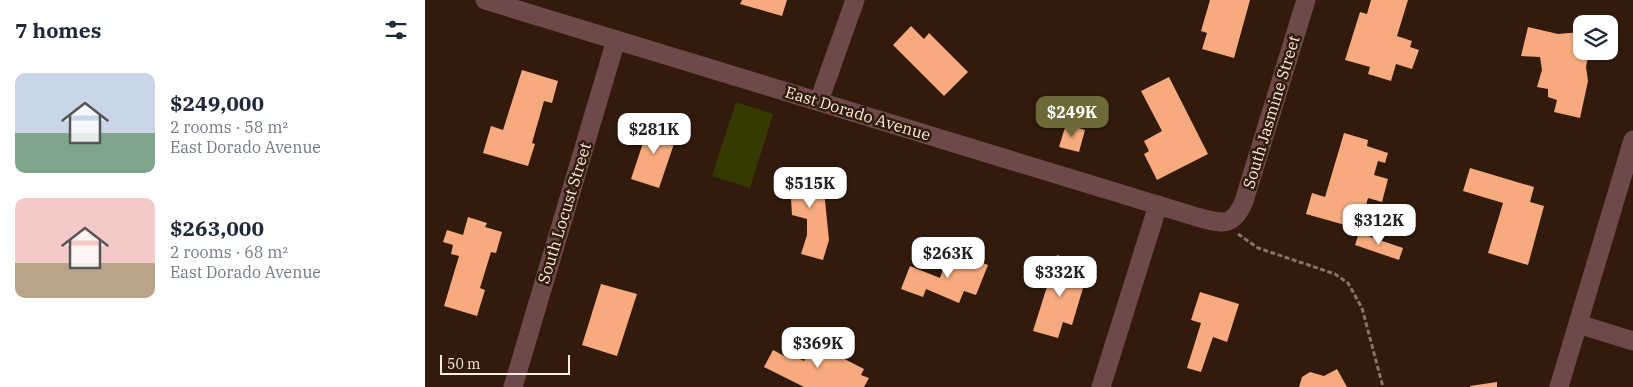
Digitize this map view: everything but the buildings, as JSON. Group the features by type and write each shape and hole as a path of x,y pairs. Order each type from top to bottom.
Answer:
{"street":[{"name":"East Dorado Avenue","path":"485,0 1215,222 1230,221"},
{"path":"819,101 855,0"},
{"name":"South Jasmine Street","path":"1230,221 1244,200 1306,0"},
{"name":"South Locust Street","path":"513,387 616,40"},
{"path":"1559,387 1633,140"},
{"path":"1101,387 1158,205"},
{"path":"1578,324 1633,341"}],"path":[{"path":"1230,221 1239,236 1258,248 1335,274 1348,283 1362,308 1383,387"}],"green space":[{"path":"736,102 773,114 750,188 712,176"}]}
